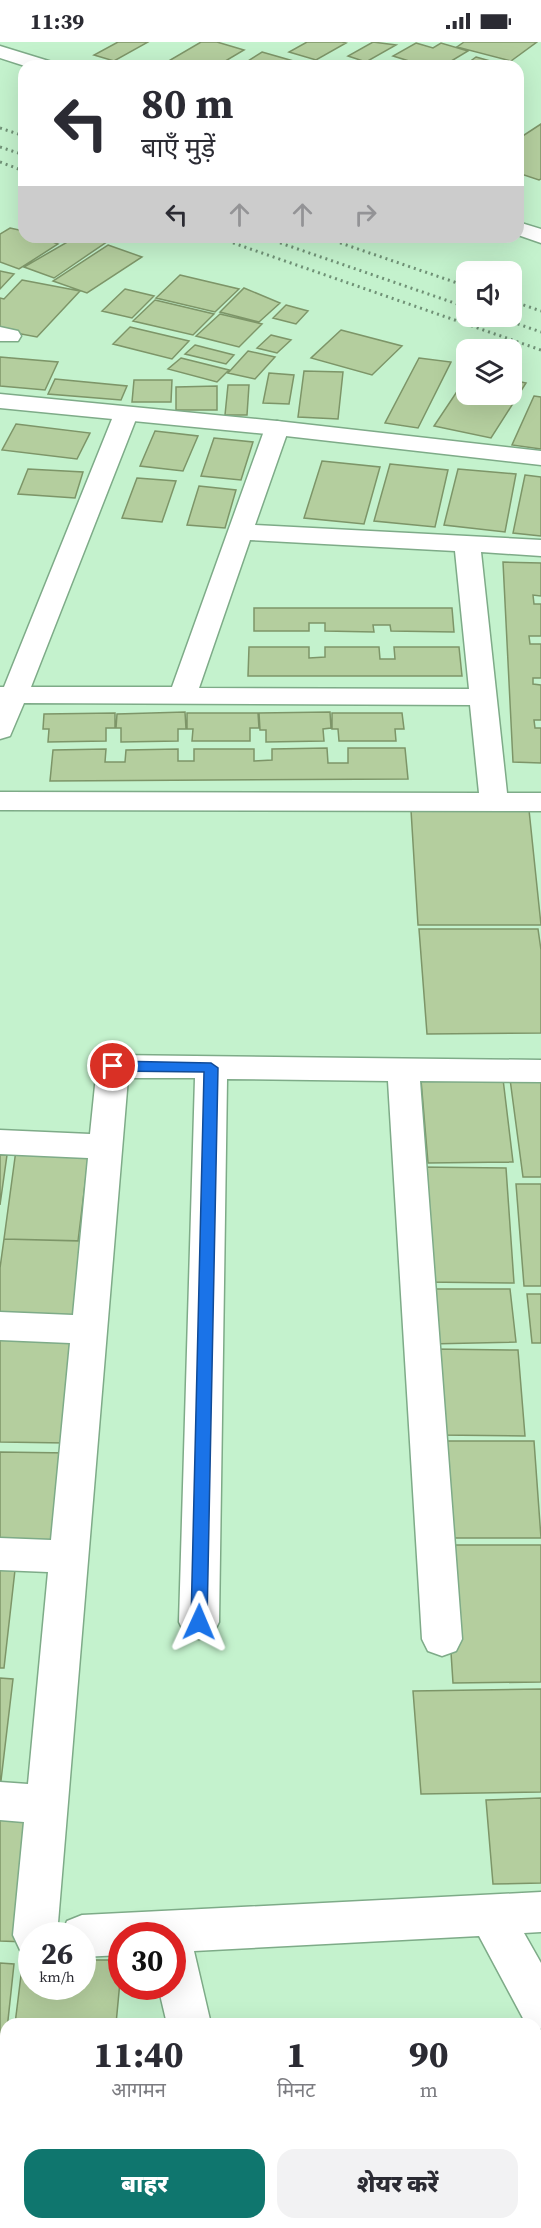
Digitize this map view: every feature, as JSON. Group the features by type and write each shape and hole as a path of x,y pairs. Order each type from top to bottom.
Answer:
{"street":[{"path":"0,52 26,60"},
{"path":"524,230 541,237"},
{"path":"0,400 541,458"},
{"path":"0,730 7,695 126,414"},
{"path":"183,696 277,428"},
{"path":"240,532 541,548"},
{"path":"468,544 494,802"},
{"path":"7,695 483,696"},
{"path":"0,801 541,802"},
{"path":"36,1922 113,1066 541,1071"},
{"path":"199,1622 211,1068"},
{"path":"403,1070 442,1639"},
{"path":"0,1142 106,1147"},
{"path":"0,1326 90,1330"},
{"path":"0,1554 69,1557"},
{"path":"0,1801 46,1804"},
{"path":"186,1938 490,1913 541,1912"},
{"path":"490,1913 541,2007"},
{"path":"184,2000 188,2018"}],"building":[{"path":"118,42 148,42 116,60 94,55"},
{"path":"201,42 217,42 244,50 227,60 170,60"},
{"path":"307,42 346,43 316,60 289,52"},
{"path":"373,42 396,45 370,60 348,56"},
{"path":"464,42 537,42 512,60 457,47"},
{"path":"416,43 433,48 441,43 468,51 453,60 406,60 393,56"},
{"path":"262,52 290,60 249,60"},
{"path":"541,124 541,179 539,180 524,175 524,135"},
{"path":"10,228 18,230 18,243 58,244 19,269 0,262 0,234"},
{"path":"66,243 105,243 54,278 24,267"},
{"path":"108,245 142,257 87,293 53,281"},
{"path":"0,271 14,274 0,289"},
{"path":"180,275 239,289 215,312 156,298"},
{"path":"22,280 80,291 37,337 0,330 0,298 4,299"},
{"path":"244,288 280,303 259,322 220,312"},
{"path":"125,289 154,296 132,318 102,311"},
{"path":"155,300 214,314 193,335 133,321"},
{"path":"286,305 308,311 296,324 273,318"},
{"path":"220,314 262,324 239,347 196,336"},
{"path":"130,327 189,341 172,359 113,344"},
{"path":"341,330 402,346 372,375 311,358"},
{"path":"271,335 291,340 277,353 257,348"},
{"path":"195,345 234,355 226,364 185,354"},
{"path":"248,351 275,357 255,379 228,373"},
{"path":"0,357 58,362 45,390 0,386"},
{"path":"181,358 229,370 217,382 168,369"},
{"path":"419,358 451,362 418,428 385,423"},
{"path":"304,371 343,372 338,419 298,417"},
{"path":"269,373 294,375 289,404 263,403"},
{"path":"55,379 127,386 121,400 48,394"},
{"path":"134,380 172,380 171,402 132,402"},
{"path":"228,385 249,385 247,415 225,415"},
{"path":"217,386 217,410 176,410 176,387"},
{"path":"456,393 456,405 512,405 491,438 434,426"},
{"path":"534,396 541,397 541,449 512,445"},
{"path":"16,424 90,433 77,459 2,450"},
{"path":"155,431 198,436 183,471 140,466"},
{"path":"214,438 253,442 241,480 201,476"},
{"path":"322,461 380,467 364,524 304,518"},
{"path":"390,464 448,470 435,527 374,521"},
{"path":"28,469 83,472 75,498 18,494"},
{"path":"458,469 516,474 505,532 444,525"},
{"path":"525,475 541,477 541,536 513,533"},
{"path":"137,478 176,481 162,522 122,518"},
{"path":"199,486 236,490 225,528 187,525"},
{"path":"503,562 541,563 541,596 533,595 534,604 541,604 541,636 529,636 530,644 541,644 541,678 533,678 533,684 541,685 541,720 534,720 535,728 541,728 541,763 513,762"},
{"path":"254,608 452,608 454,632 391,631 390,625 373,625 374,632 325,631 325,623 309,623 309,631 254,631"},
{"path":"249,647 309,647 309,658 325,657 325,647 379,647 380,659 395,659 394,647 459,647 462,676 248,676"},
{"path":"185,712 186,729 178,729 178,741 121,742 121,728 116,728 117,714"},
{"path":"330,712 331,728 323,729 324,741 266,742 266,730 260,730 259,713"},
{"path":"115,713 115,728 106,728 106,741 48,742 49,729 43,729 44,714"},
{"path":"187,713 258,713 259,728 250,728 250,741 192,741 193,729 187,729"},
{"path":"332,713 402,713 404,729 395,729 396,741 339,741 338,729 332,729"},
{"path":"327,748 328,763 348,763 348,748 405,748 408,779 50,781 53,750 106,749 105,762 125,762 126,750 178,749 178,761 194,761 194,749 254,749 254,761 272,760 272,749"},
{"path":"411,810 529,810 541,925 418,925"},
{"path":"419,929 538,929 541,950 541,1033 427,1034"},
{"path":"541,1078 541,1177 523,1177 510,1079"},
{"path":"503,1079 513,1162 428,1163 421,1080"},
{"path":"16,1150 89,1152 78,1241 4,1239"},
{"path":"0,1155 7,1155 0,1205"},
{"path":"419,1167 506,1168 514,1283 424,1282"},
{"path":"516,1184 541,1184 541,1286 524,1286"},
{"path":"4,1239 86,1241 78,1323 0,1322 0,1268"},
{"path":"426,1289 510,1289 516,1342 429,1344"},
{"path":"527,1294 541,1294 541,1343 532,1343"},
{"path":"0,1331 78,1333 66,1443 0,1442"},
{"path":"433,1349 518,1350 525,1436 438,1435"},
{"path":"439,1441 534,1441 541,1538 445,1538"},
{"path":"0,1452 69,1453 58,1552 0,1551"},
{"path":"444,1545 541,1545 541,1682 453,1683"},
{"path":"0,1560 16,1561 4,1668 0,1668"},
{"path":"0,1678 13,1679 0,1789"},
{"path":"541,1689 541,1792 421,1794 413,1691"},
{"path":"541,1798 541,1883 493,1884 486,1800"},
{"path":"0,1809 38,1810 27,1922 18,1922 18,1942 0,1941"},
{"path":"96,1960 108,1960 108,2000 118,2000 117,2018 16,2018 18,2000 96,2000"},
{"path":"0,1963 14,1964 8,2018 0,2018"}],"railway":[{"path":"0,128 18,134"},
{"path":"0,147 18,153"},
{"path":"0,162 18,169"},
{"path":"233,243 541,350"},
{"path":"280,243 456,304"},
{"path":"341,243 456,283"},
{"path":"522,304 541,311"},
{"path":"522,325 541,332"}],"route":[{"path":"113,1066 211,1068 199,1622"}]}
